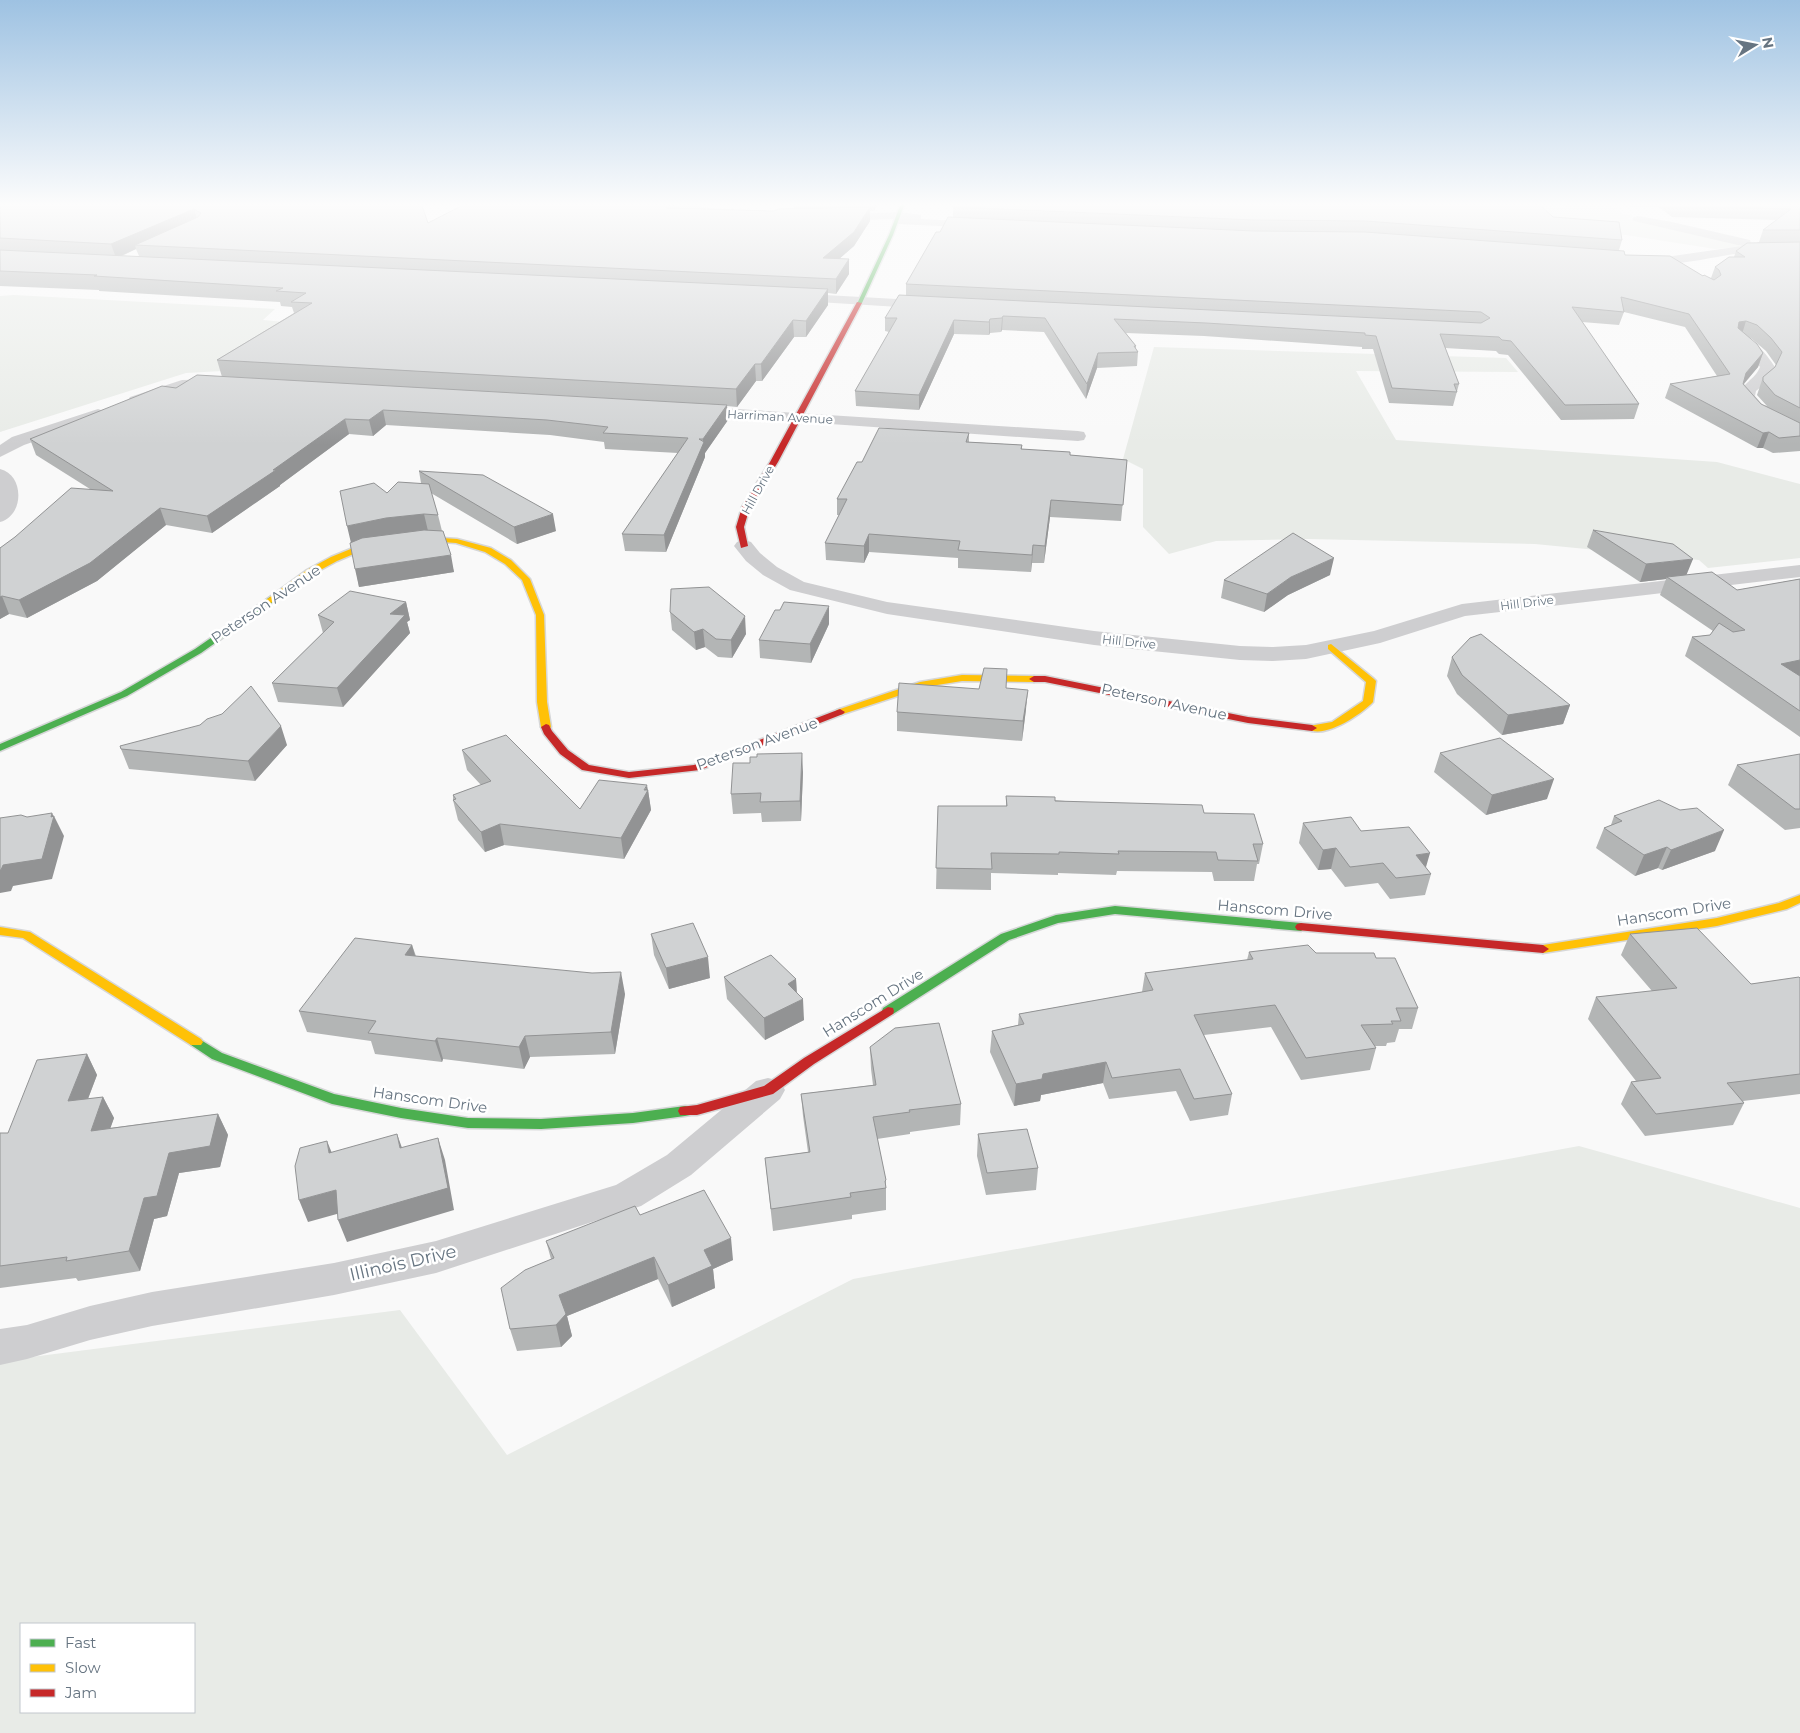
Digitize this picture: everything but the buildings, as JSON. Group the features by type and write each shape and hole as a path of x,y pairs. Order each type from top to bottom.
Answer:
{"street":[{"name":"Hill Drive","path":"867,284 775,459 749,502 740,524 744,546 753,558 770,571 797,586 887,608 1084,637 1240,653 1290,653 1332,647 1380,636 1462,610 1800,571"},
{"path":"779,297 946,305"},
{"path":"1741,340 1758,354 1768,367 1763,378 1748,389 1747,397 1762,414 1800,435"},
{"path":"0,452 18,441 113,409 161,390 182,385 235,385"},
{"name":"Harriman Avenue","path":"672,410 1078,436"},
{"path":"0,474 5,478 11,491 7,508 0,516"},
{"name":"Peterson Avenue","path":"0,748 124,694 198,652 318,568 361,548 394,542 457,541 488,550 508,562 526,579 540,615 542,702 546,732 564,752 586,768 629,775 696,768 857,706 913,687 962,678 1045,679 1248,720 1322,729 1349,718 1368,702 1371,681 1332,647"},
{"name":"Hanscom Drive","path":"0,931 26,935 217,1056 332,1099 402,1114 468,1123 540,1124 633,1118 697,1110 768,1090 809,1061 1005,937 1056,919 1115,910 1542,949 1717,922 1783,906 1800,899"},
{"name":"Illinois Drive","path":"0,1347 27,1342 90,1322 152,1309 334,1279 436,1257 628,1196 679,1165 768,1090"}],"shaded area":[{"path":"14,295 275,309 263,320 296,323 222,371 186,373 0,432 0,296"},
{"path":"1154,347 1506,358 1518,372 1356,371 1396,440 1717,462 1800,484 1800,558 1708,568 1699,560 1535,544 1308,539 1216,541 1169,554 1143,527 1143,469 1123,459"},
{"path":"1579,1146 1800,1208 1800,1733 0,1733 0,1361 400,1310 507,1455 853,1279"}],"traffic: fast":[{"path":"859,303 868,284"},
{"path":"0,748 124,694 198,651 270,600"},
{"path":"888,1011 1005,937 1056,919 1115,910 1301,927"},
{"path":"196,1042 217,1056 332,1099 401,1113 468,1123 541,1124 633,1118 685,1111"}],"traffic: slow":[{"path":"270,600 310,572 334,559 361,548 394,542 428,539 457,541 488,550 508,562 526,579 540,615 542,702 546,727"},
{"path":"1312,728 1328,727 1342,721 1368,702 1371,681 1331,647"},
{"path":"840,712 923,684 962,678 1034,679"},
{"path":"1543,949 1717,922 1783,906 1800,899"},
{"path":"0,931 26,935 196,1042"}],"traffic: jam":[{"path":"744,546 740,527 746,507 774,462 859,303"},
{"path":"1034,679 1045,679 1248,720 1312,728"},
{"path":"546,727 547,732 564,752 586,768 629,775 696,768 840,712"},
{"path":"1301,927 1543,949"},
{"path":"685,1111 697,1110 768,1090 809,1061 888,1011"}]}
